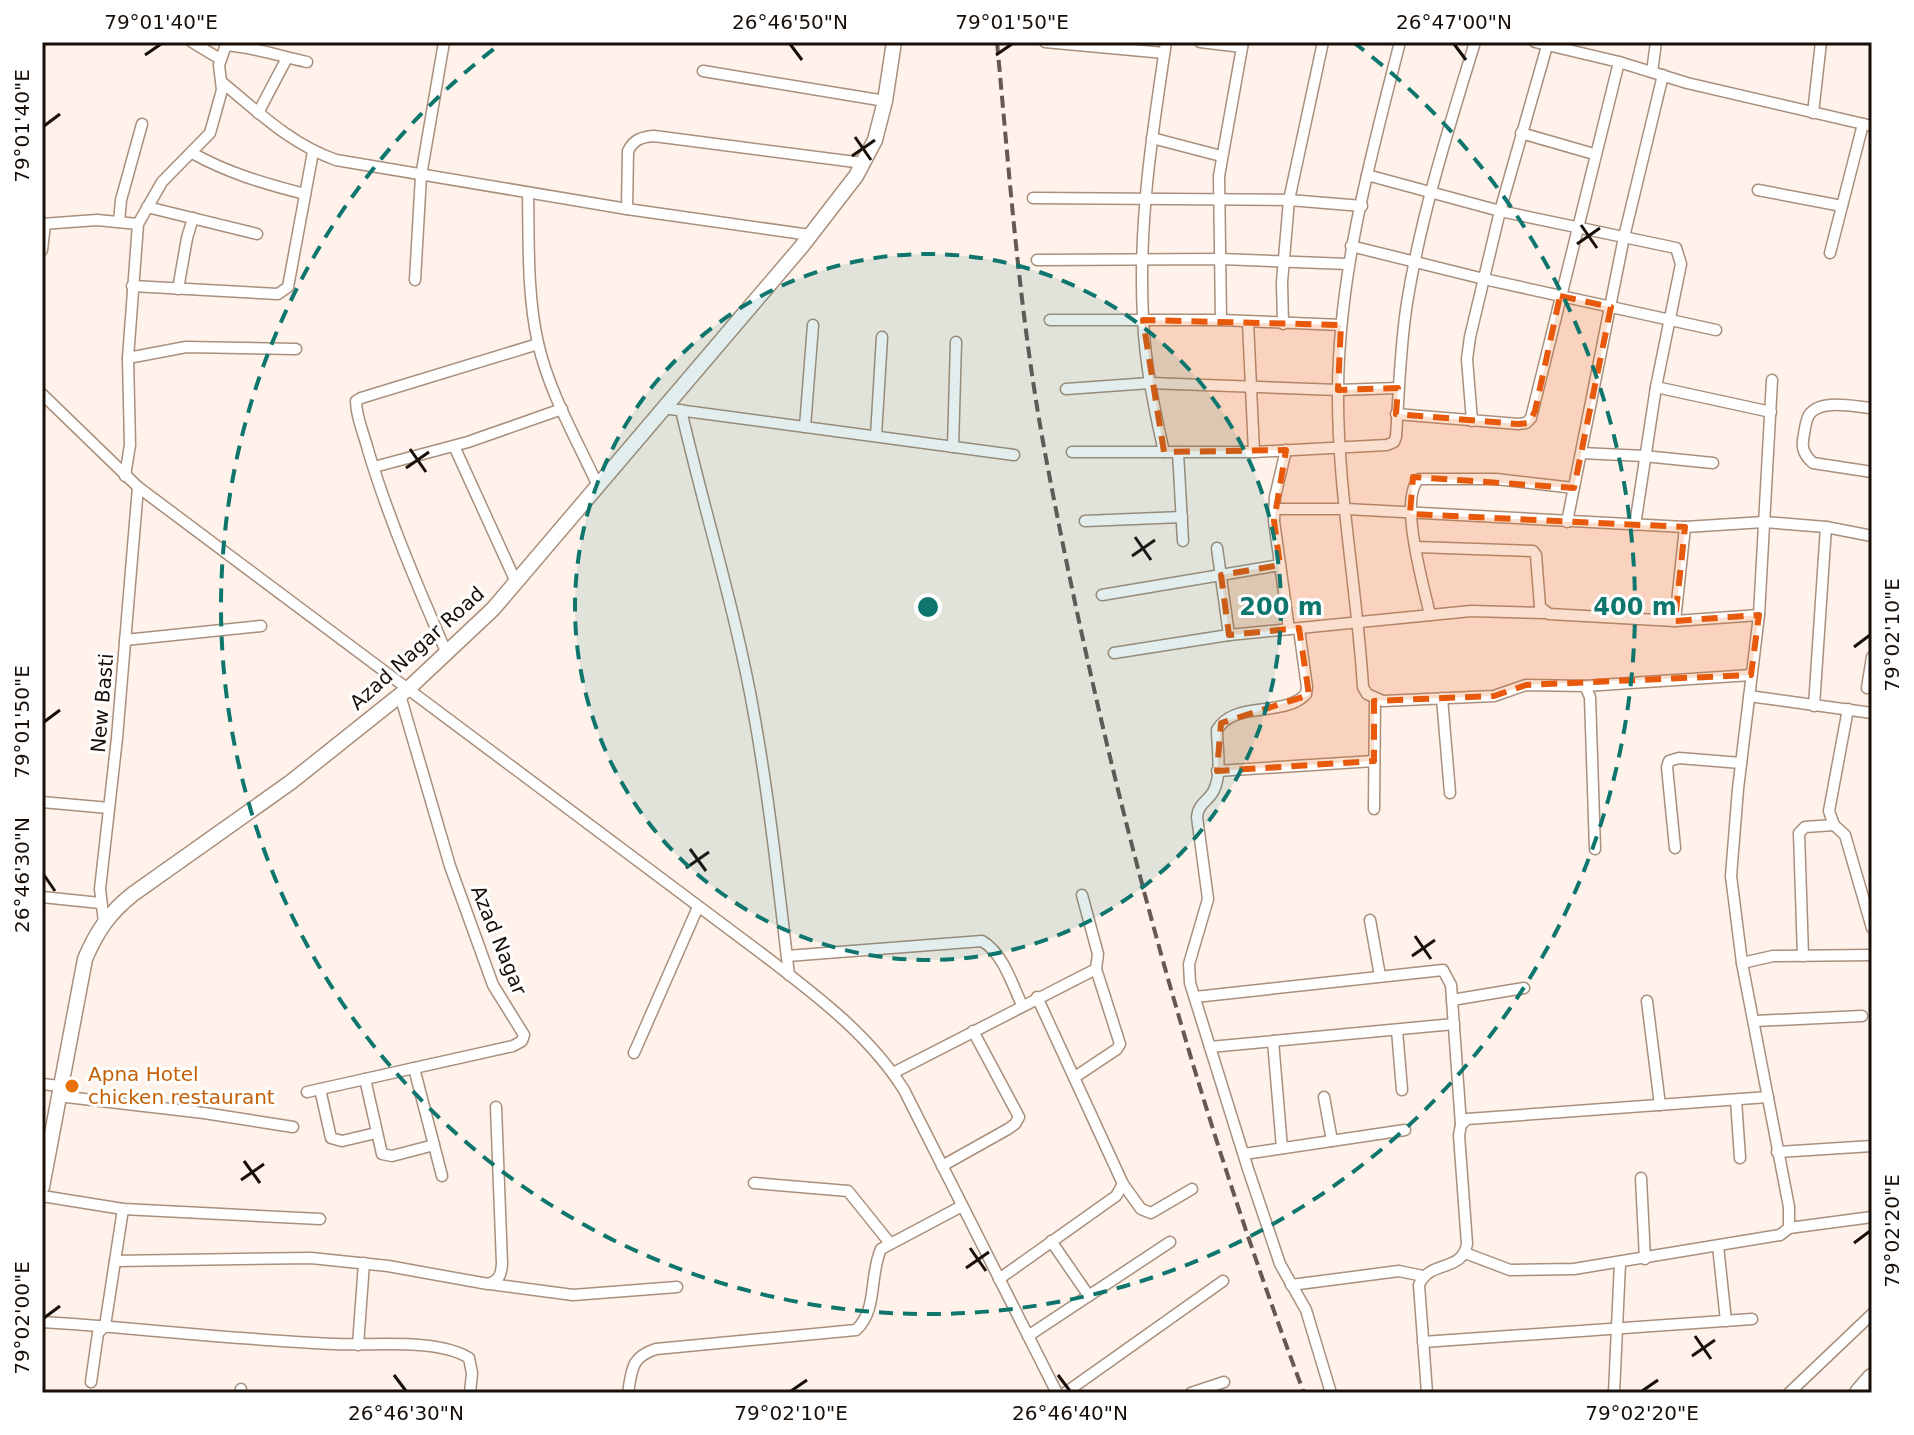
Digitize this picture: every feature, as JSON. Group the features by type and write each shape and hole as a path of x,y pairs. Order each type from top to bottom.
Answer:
{"highway":[{"path":"1859,1393 1872,1378"}],"street":[{"path":"192,42 220,59"},
{"path":"415,280 421,176 444,42"},
{"name":"Azad Nagar Road","path":"42,1187 85,959 97,931 113,909 291,782 405,692 493,609 810,235 856,176 875,140 894,42"},
{"path":"1045,42 1165,48 1145,200 1142,260 1143,320 1150,383 1164,452"},
{"path":"1200,42 1242,44 1221,156 1218,200 1221,320"},
{"path":"1283,324 1282,282 1289,200 1323,42"},
{"path":"1400,42 1351,246 1341,325 1338,390 1340,448 1363,687 1375,699 1442,698 1494,696 1526,685 1585,686 1751,675"},
{"path":"1072,452 1254,452 1387,445 1394,442 1405,313 1453,113 1475,42"},
{"path":"1535,42 1868,125 1830,253"},
{"path":"1567,522 1657,74 1656,42"},
{"path":"1813,113 1821,42"},
{"path":"125,476 130,445 128,358 138,224 162,182 210,133 223,83 220,59 226,44 307,62"},
{"path":"1472,421 1467,359 1500,211 1547,46"},
{"path":"258,113 287,58"},
{"path":"1396,414 1518,424 1526,423 1531,418 1619,62"},
{"path":"703,71 885,101"},
{"path":"223,83 258,113 313,152 336,160 627,209 810,235"},
{"path":"119,222 121,200 142,124"},
{"path":"1521,133 1594,154"},
{"path":"627,209 628,151 632,143 642,137 863,163"},
{"path":"1152,138 1221,156"},
{"path":"132,286 278,294 285,291 313,152"},
{"path":"192,153 262,184 305,194"},
{"path":"1367,175 1500,211 1676,248 1681,264 1656,387 1635,525"},
{"path":"1758,190 1842,206"},
{"path":"528,193 531,289 538,344 562,409 598,486"},
{"path":"1033,198 1289,200 1362,206"},
{"path":"147,207 257,234"},
{"path":"178,289 193,218"},
{"path":"42,250 44,224 83,220 138,224"},
{"path":"1351,246 1716,330"},
{"path":"1037,260 1221,259 1348,264"},
{"path":"1050,320 1221,320 1341,325"},
{"path":"1248,322 1254,452"},
{"path":"805,427 813,325"},
{"path":"876,436 882,337"},
{"path":"953,447 956,342"},
{"path":"447,654 405,556 374,467 356,401 538,344"},
{"path":"128,358 186,347 296,349"},
{"path":"1772,380 1759,615 1731,876 1742,963 1789,1207 1789,1228"},
{"path":"1066,389 1150,383 1338,390 1398,388"},
{"path":"1656,387 1771,412"},
{"path":"42,394 138,487 405,692 789,975 863,1038 893,1073 1057,1393"},
{"path":"1872,408 1830,406 1816,409 1808,418 1801,446 1813,463 1872,472"},
{"path":"663,408 1014,455"},
{"path":"374,467 454,446 562,409"},
{"path":"681,410 729,596 755,718 776,853 789,975"},
{"path":"454,446 516,582"},
{"path":"1286,450 1275,509 1280,565 1306,694 1294,702 1235,716 1221,723 1217,730 1214,791 1201,804 1197,817 1208,899 1189,964 1210,1047 1280,1264 1306,1310 1331,1393"},
{"path":"1178,452 1183,541"},
{"path":"1581,453 1713,463"},
{"path":"1430,615 1410,514 1412,488 1419,479 1496,479 1574,488"},
{"name":"New Basti","path":"104,922 100,903 138,487"},
{"path":"1275,509 1346,509 1685,527 1764,522 1826,527 1872,536"},
{"path":"1085,521 1182,517"},
{"path":"1675,621 1685,527"},
{"path":"1814,706 1826,527"},
{"path":"1416,547 1533,551 1536,555 1538,600 1544,613"},
{"path":"1217,548 1229,635"},
{"path":"1102,595 1280,565"},
{"path":"1114,653 1229,635 1488,610 1563,617 1675,621 1759,615"},
{"path":"125,640 261,626"},
{"path":"1867,688 1872,657"},
{"path":"1585,686 1590,697 1595,849"},
{"name":"Azad Nagar","path":"307,1092 513,1046 522,1041 524,1035 502,1002 450,866 405,692"},
{"path":"1749,696 1872,713"},
{"path":"1442,698 1450,793"},
{"path":"1374,809 1375,699"},
{"path":"1848,709 1829,811 1834,825 1845,835 1872,928"},
{"path":"1675,848 1667,767 1669,761 1679,758 1741,763"},
{"path":"1217,771 1374,761"},
{"path":"42,802 109,808"},
{"path":"1803,956 1799,833 1805,827 1834,825"},
{"path":"1075,1077 1120,1044 1096,969 1098,954 1082,895"},
{"path":"42,897 100,903"},
{"path":"634,1053 698,907"},
{"path":"1370,920 1380,976"},
{"path":"787,956 982,941 999,957 1022,1005"},
{"path":"1742,963 1763,957 1872,955"},
{"path":"893,1073 1096,969"},
{"path":"1195,997 1443,970 1451,985 1467,1244 1459,1260 1432,1269 1423,1276 1419,1285 1427,1393"},
{"path":"1452,1000 1524,988"},
{"path":"1037,997 1123,1184 1141,1209 1151,1213 1192,1189"},
{"path":"1647,1001 1660,1105"},
{"path":"1755,1021 1862,1016"},
{"path":"1210,1047 1454,1024"},
{"path":"1397,1030 1402,1090"},
{"path":"942,1166 1015,1124 1019,1117 973,1031"},
{"path":"1273,1041 1282,1148"},
{"path":"414,1068 442,1176"},
{"path":"365,1079 382,1154 386,1157 434,1145"},
{"path":"42,1084 59,1091 293,1127"},
{"path":"320,1089 331,1138 342,1141 376,1133"},
{"path":"1324,1097 1332,1141"},
{"path":"1461,1125 1475,1117 1768,1097"},
{"path":"1736,1100 1740,1158"},
{"path":"488,1284 497,1280 501,1273 496,1107"},
{"path":"1244,1154 1405,1130"},
{"path":"1777,1152 1872,1146"},
{"path":"1641,1178 1645,1259"},
{"path":"754,1183 848,1191 889,1242"},
{"path":"999,1279 1116,1196 1123,1184"},
{"path":"42,1196 123,1209 320,1219"},
{"path":"628,1393 637,1358 656,1349 856,1330 868,1316 881,1249 889,1242 962,1206"},
{"path":"91,1382 98,1333 105,1326 123,1209"},
{"path":"1465,1253 1522,1272 1620,1263 1780,1235 1789,1228 1872,1217"},
{"path":"1051,1241 1089,1296"},
{"path":"1028,1336 1170,1242"},
{"path":"1718,1246 1726,1321"},
{"path":"115,1261 208,1261 276,1256 364,1263 573,1295 677,1287"},
{"path":"358,1345 364,1263"},
{"path":"1614,1393 1620,1263"},
{"path":"1291,1285 1399,1271 1423,1276"},
{"path":"1065,1393 1223,1281"},
{"path":"1789,1393 1872,1314"},
{"path":"1423,1342 1752,1319"},
{"path":"42,1322 207,1336 358,1345 404,1344 462,1353 469,1358 472,1366 470,1393"},
{"path":"1191,1393 1224,1382"}],"highlighted area":[{"path":"1560,296 1611,307 1574,488 1413,477 1410,514 1685,527 1675,621 1759,615 1751,675 1526,685 1494,696 1374,701 1374,761 1217,771 1221,723 1309,695 1299,628 1229,635 1221,575 1280,565 1274,521 1286,450 1164,452 1143,320 1341,325 1338,390 1398,388 1396,414 1518,424 1529,423 1535,411"}],"railway":[{"path":"997,42 1029,355 1046,458 1096,696 1124,814 1188,1048 1224,1164 1304,1393"}],"place":[{"name":"Apna Hotel chicken restaurant","path":"72,1086"}]}
